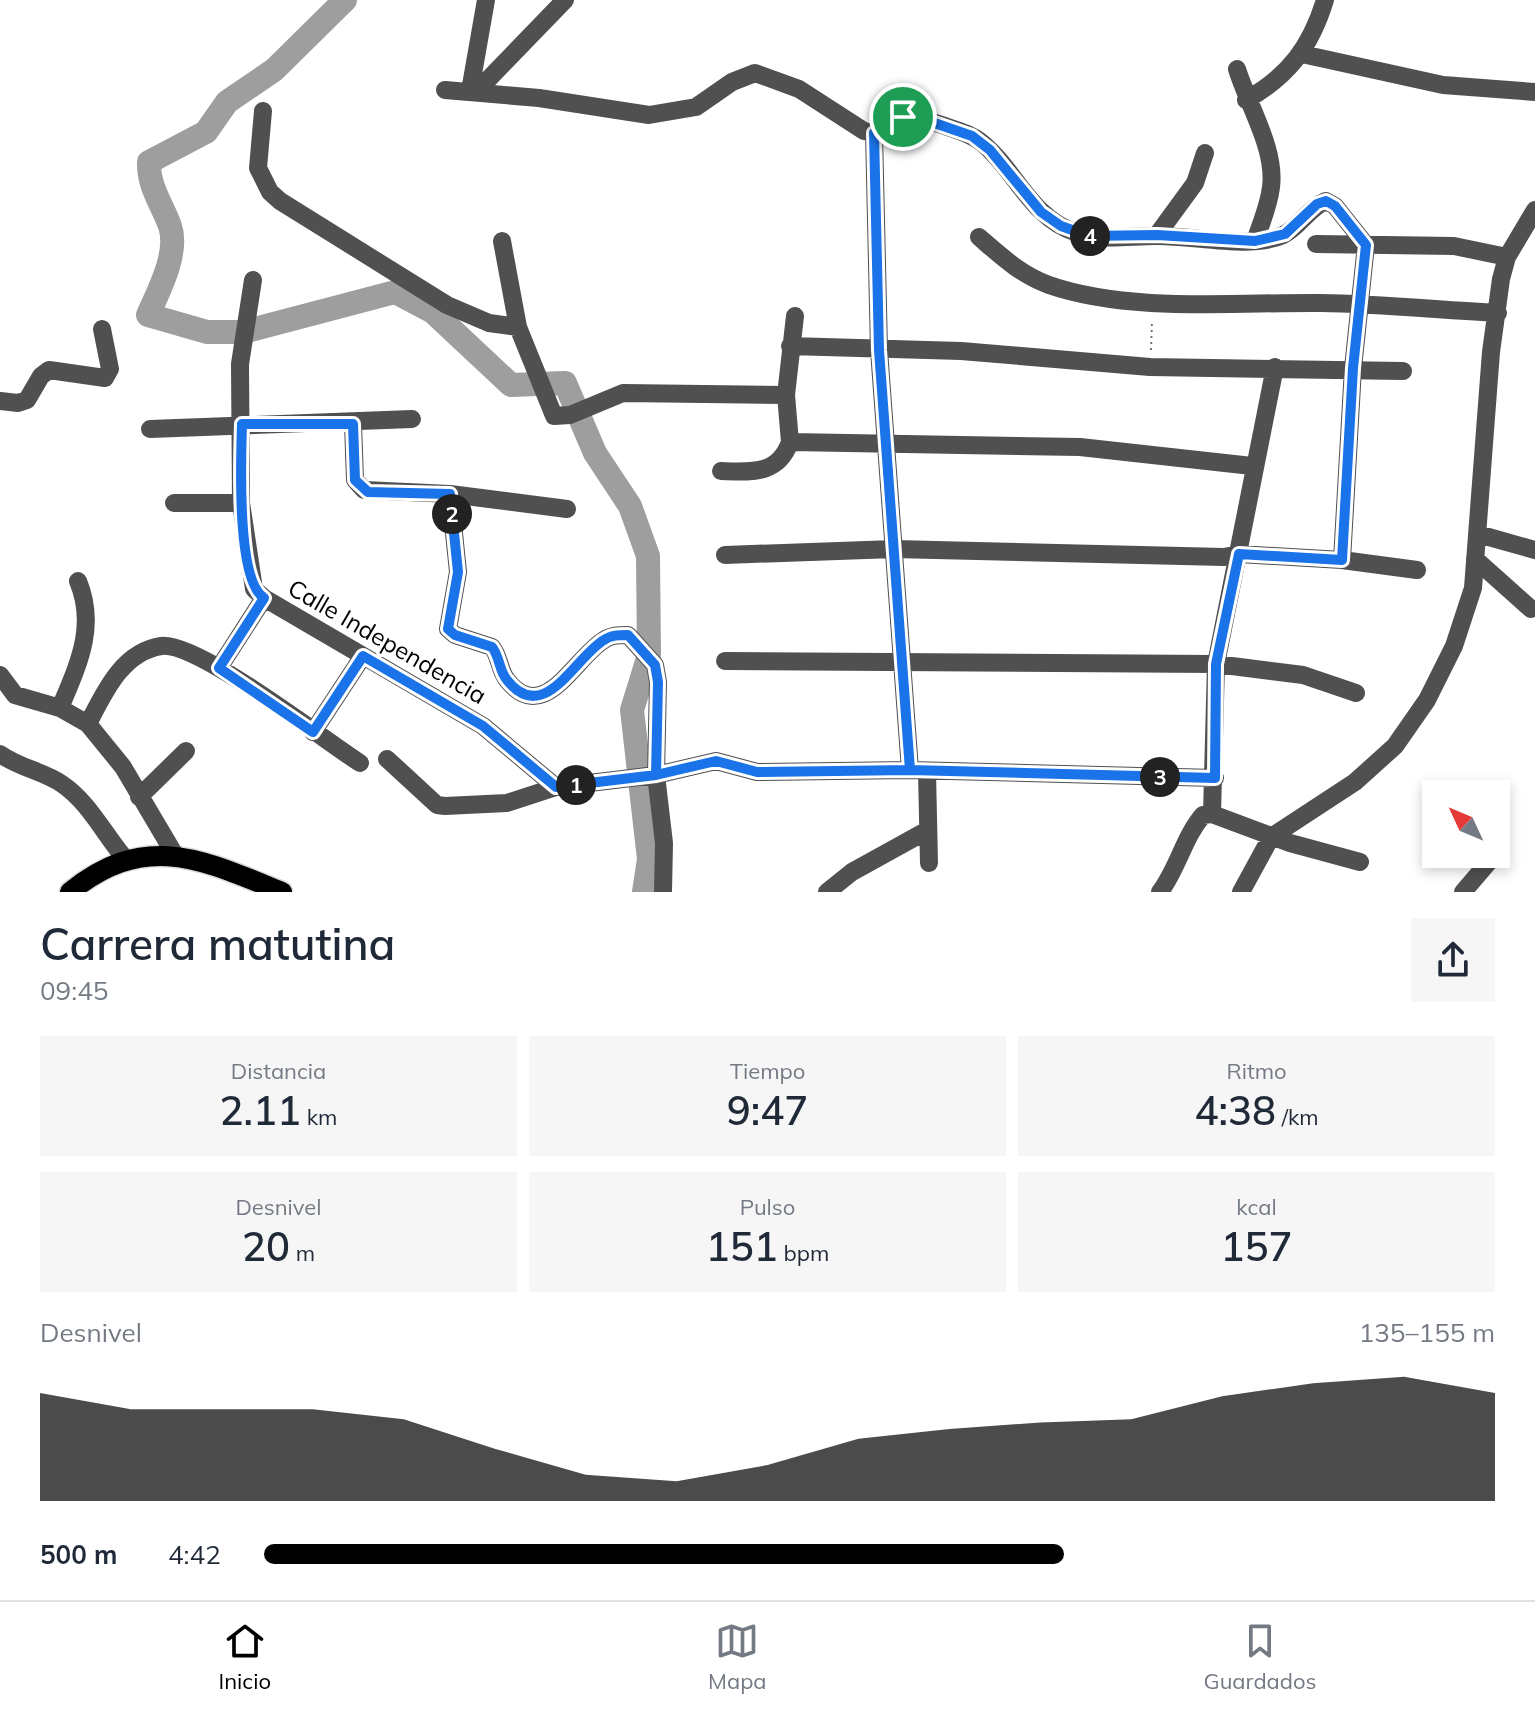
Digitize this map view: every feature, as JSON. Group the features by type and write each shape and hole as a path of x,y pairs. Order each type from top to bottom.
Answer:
{"main road":[{"path":"70,892 109,864 175,855 204,861 282,892"}],"street":[{"path":"473,91 486,0"},
{"path":"473,91 565,0"},
{"path":"1246,100 1276,83 1302,54 1325,0"},
{"path":"1302,54 1443,85 1535,92"},
{"path":"1237,69 1268,154 1271,177 1271,189 1255,241"},
{"path":"445,90 473,91 649,115 696,107 732,82 755,73 799,89 844,121 874,133"},
{"path":"263,111 258,168 270,192 308,220 359,247 447,305 489,323 518,327"},
{"path":"874,133 895,120 911,116 963,132 990,150 1028,199 1061,226 1099,237 1157,235 1255,241 1285,234 1317,204 1326,201 1335,206 1366,245 1353,368 1342,560"},
{"path":"874,133 879,350 885,442 904,660 928,830 929,863"},
{"path":"1157,235 1195,183 1205,153"},
{"path":"1241,892 1271,837 1355,782 1395,746 1427,700 1454,646 1473,588 1491,352 1507,257 1535,210"},
{"path":"979,237 1012,265 1049,285 1095,296 1153,301 1362,303 1498,313"},
{"path":"502,241 518,327 549,407 558,418 623,393 786,395"},
{"path":"1316,244 1454,246 1507,257"},
{"path":"219,668 264,598 252,583 241,503 240,364 253,280"},
{"path":"721,471 767,470 780,462 790,442 786,395 795,316"},
{"path":"0,401 18,403 27,400 41,376 49,370 105,378 110,369 102,329"},
{"path":"790,346 1050,356 1150,367 1403,371"},
{"path":"1212,814 1216,664 1239,554 1252,466 1275,367"},
{"path":"150,429 242,424 353,424 412,419"},
{"path":"353,424 355,480 359,487 368,492 450,494 567,509"},
{"path":"790,442 1080,447 1252,466"},
{"path":"450,494 458,572 447,624 449,631 492,647 507,681 530,696 538,696 556,687 607,637 628,635 655,665 658,682 656,775 664,843 663,892"},
{"path":"174,503 241,503"},
{"path":"1478,534 1535,550"},
{"path":"725,555 894,549 1224,557 1239,554 1342,560 1417,570"},
{"path":"1475,559 1531,609"},
{"path":"60,708 86,638 87,606 78,581"},
{"name":"Calle Independencia","path":"264,598 483,726 556,787"},
{"path":"88,724 119,671 137,655 161,646 174,647 219,668 360,763"},
{"path":"313,732 363,656"},
{"path":"725,661 1216,664 1303,675 1356,693"},
{"path":"0,675 15,695 60,708 88,724 123,767 175,855"},
{"path":"139,797 186,751"},
{"path":"0,754 28,771 61,782 80,799 127,861"},
{"path":"387,759 440,806 492,805 556,787 656,775 716,761 757,772 918,771 1215,778"},
{"path":"1160,892 1176,871 1194,825 1203,815 1212,814 1271,837 1360,862"},
{"path":"827,892 852,872 928,830"},
{"path":"1463,892 1484,868"}],"path":[{"path":"1150,367 1153,301"}],"waterway":[{"path":"345,0 274,70 227,102 206,132 149,162 153,187 170,226 172,248 148,315 207,332 243,332 395,292 433,312 511,385 565,383 595,453 630,506 648,556 649,655 632,710 649,859 644,892"}],"route":[{"path":"903,117 874,133 879,350 910,770 757,772 716,761 656,775 556,787 483,726 363,656 313,732 219,668 264,598 252,583 241,503 242,424 353,424 355,480 359,487 368,492 450,494 458,572 448,629 455,635 492,647 507,681 521,693 530,696 547,693 607,637 628,635 649,655 655,665 658,682 656,775 716,761 726,762 757,772 834,771 910,770 1215,778 1216,664 1239,554 1342,560 1353,368 1366,245 1335,206 1326,201 1317,204 1285,234 1255,241 1157,235 1109,238 1074,233 1041,212 990,150 972,136 923,119 903,117"}]}
